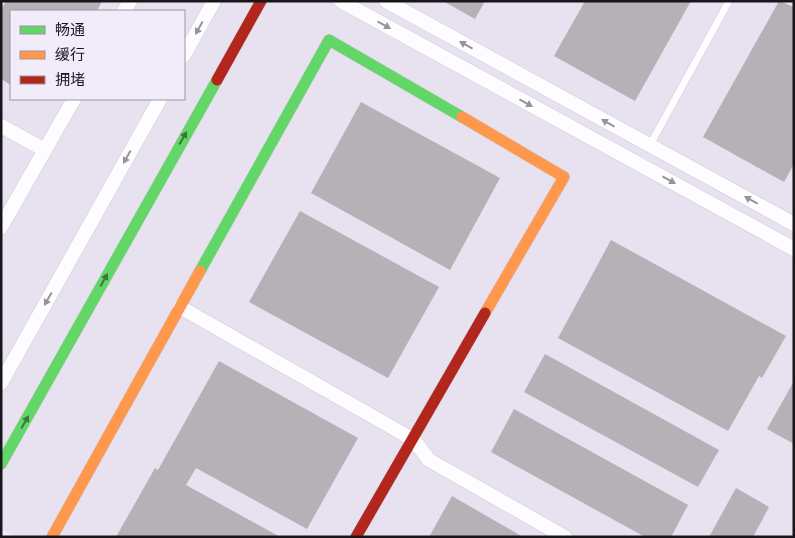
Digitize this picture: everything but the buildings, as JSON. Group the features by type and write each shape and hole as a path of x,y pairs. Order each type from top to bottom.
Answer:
{"street":[{"path":"185,54 214,1"},
{"path":"1,464 261,1"},
{"path":"386,1 794,224"},
{"path":"342,2 794,249"},
{"path":"52,537 329,40 564,177 414,440 356,537"},
{"path":"1,228 73,100"},
{"path":"1,383 159,100"},
{"path":"1,126 46,150"},
{"path":"180,308 414,440 429,460 565,537"}],"lane":[{"path":"650,145 729,1"}],"shaded area":[{"path":"1,1 794,1 794,537 15,537 1,529"}],"traffic: fast":[{"path":"200,271 329,40 462,117"},
{"path":"1,464 217,80"}],"traffic: slow":[{"path":"462,117 564,177 485,313"},
{"path":"52,537 200,271"}],"traffic: jam":[{"path":"217,80 261,1"},
{"path":"356,537 485,313"}]}
